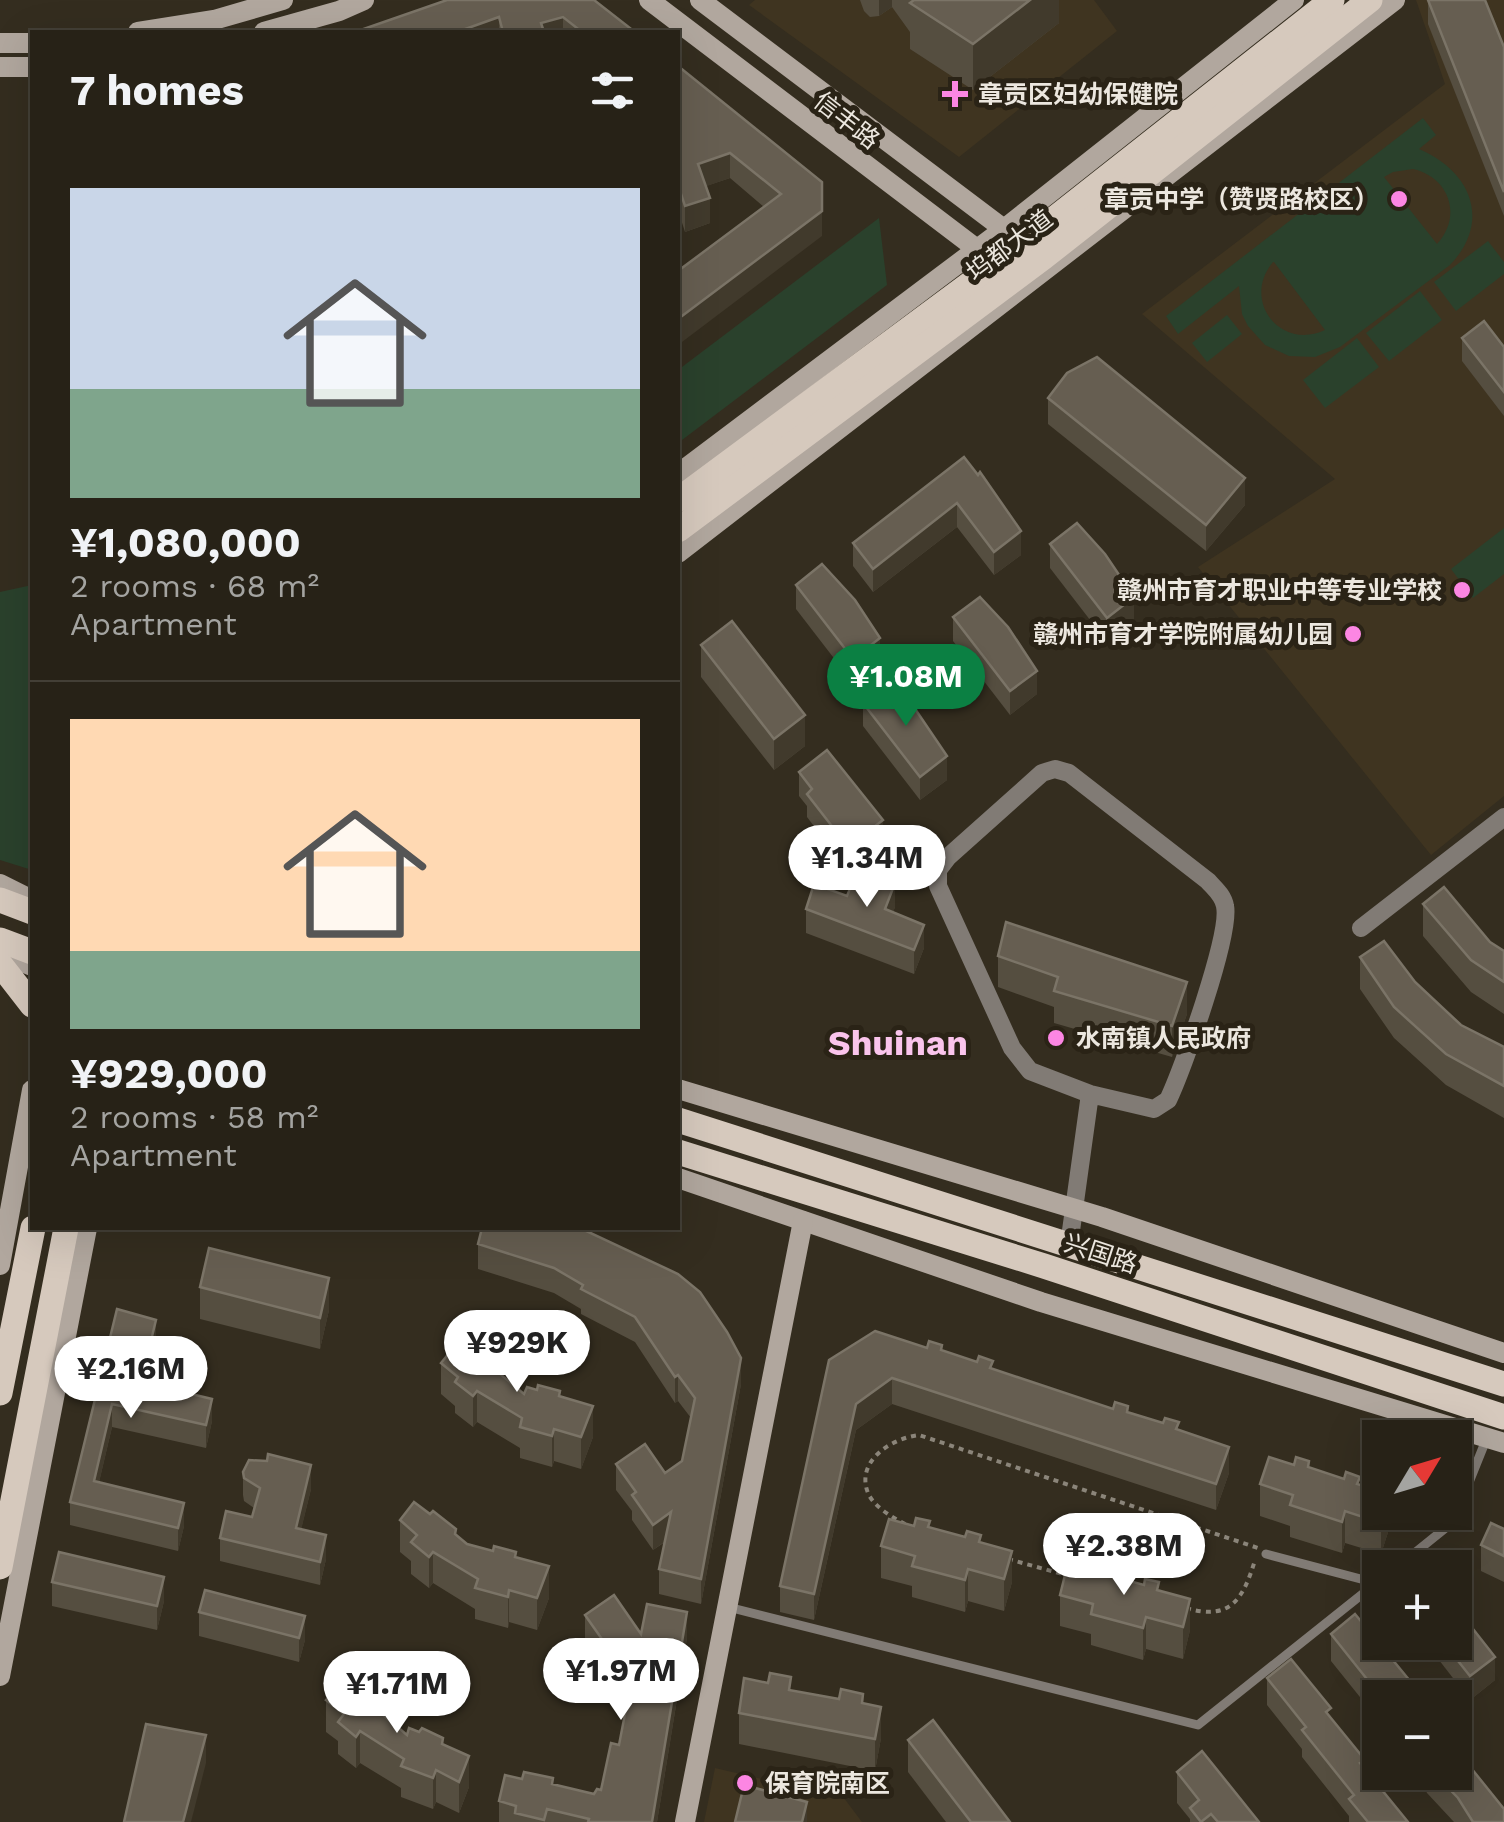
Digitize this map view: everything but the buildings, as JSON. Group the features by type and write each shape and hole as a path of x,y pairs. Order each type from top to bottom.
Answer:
{"main road":[{"name":"坞都大道","path":"680,528 1008,269 1023,243 1332,0"},
{"name":"坞都大道","path":"1023,243 1370,0"},
{"name":"坞都大道","path":"680,499 1008,269"},
{"path":"0,898 30,902"},
{"path":"0,898 30,911"},
{"path":"0,940 30,951"},
{"path":"0,964 30,1002"},
{"name":"兴国路","path":"680,1121 1504,1384"},
{"name":"兴国路","path":"680,1153 1044,1266 1498,1432"},
{"path":"0,1393 33,1230"},
{"path":"0,1567 66,1230"}],"street":[{"path":"151,30 214,20 283,0"},
{"path":"271,30 364,0"},
{"name":"信丰路","path":"649,0 975,250 1008,269"},
{"name":"信丰路","path":"700,0 1023,243"},
{"path":"680,472 975,250 1023,243 1294,0"},
{"path":"680,552 1395,0"},
{"path":"0,43 30,44"},
{"path":"0,67 30,68"},
{"path":"1055,769 1069,773 1208,881 1222,896 1226,910 1220,947 1168,1100 1154,1108 1090,1094 1030,1071 1012,1048 938,886 938,870 948,857 1042,773 1055,769"},
{"path":"1361,928 1504,818"},
{"path":"0,884 30,901"},
{"path":"0,952 30,965"},
{"path":"680,1090 1074,1208 1504,1353"},
{"path":"1069,1245 1090,1094"},
{"path":"0,1265 30,1101"},
{"path":"680,1179 1040,1302 1498,1432"},
{"path":"685,1822 803,1221"},
{"path":"0,1676 86,1230"}],"lane":[{"path":"1418,1550 1453,1522 1498,1432"},
{"path":"1262,1551 1362,1578"},
{"path":"727,1607 1198,1725 1362,1595"}],"path":[{"path":"915,1529 876,1504 867,1490 867,1480 868,1470 886,1444 919,1435 1262,1551 1249,1579 1222,1613 1209,1615 1176,1606"},
{"path":"1004,1557 1080,1579"}],"shaded area":[{"name":"章贡区妇幼保健院","path":"755,0 1094,0 1117,31 959,157 749,5"},
{"path":"1416,0 1504,0 1504,796 1431,855 1198,567 1335,479 1142,314 1445,84"},
{"name":"保育院南区","path":"715,1768 844,1798 862,1822 704,1822"}],"green space":[{"path":"1423,118 1436,135 1419,149 1452,170 1470,199 1470,231 1450,265 1340,347 1315,357 1289,356 1265,345 1242,314 1239,286 1178,334 1166,316","holes":["1413,169 1436,180 1448,199 1449,222 1437,244 1384,177","1274,262 1325,330 1293,334 1270,318 1261,292"]},
{"path":"879,218 887,285 680,441 680,368"},
{"path":"1488,241 1504,262 1504,274 1456,311 1434,282"},
{"path":"1420,291 1442,320 1389,361 1366,333"},
{"path":"1227,315 1242,334 1207,362 1192,343"},
{"path":"1357,338 1379,367 1325,408 1303,380"},
{"path":"1504,528 1504,574 1473,598 1451,569"},
{"path":"30,585 30,869 0,860 0,592"}],"place":[{"name":"章贡区妇幼保健院","path":"955,94"},
{"name":"章贡中学（赞贤路校区）","path":"1399,199"},
{"name":"赣州市育才职业中等专业学校","path":"1462,590"},
{"name":"赣州市育才学院附属幼儿园","path":"1353,634"},
{"name":"水南镇人民政府","path":"1056,1038"},
{"name":"保育院南区","path":"745,1783"}],"district":[{"name":"Shuinan","path":"898,1043"}]}
